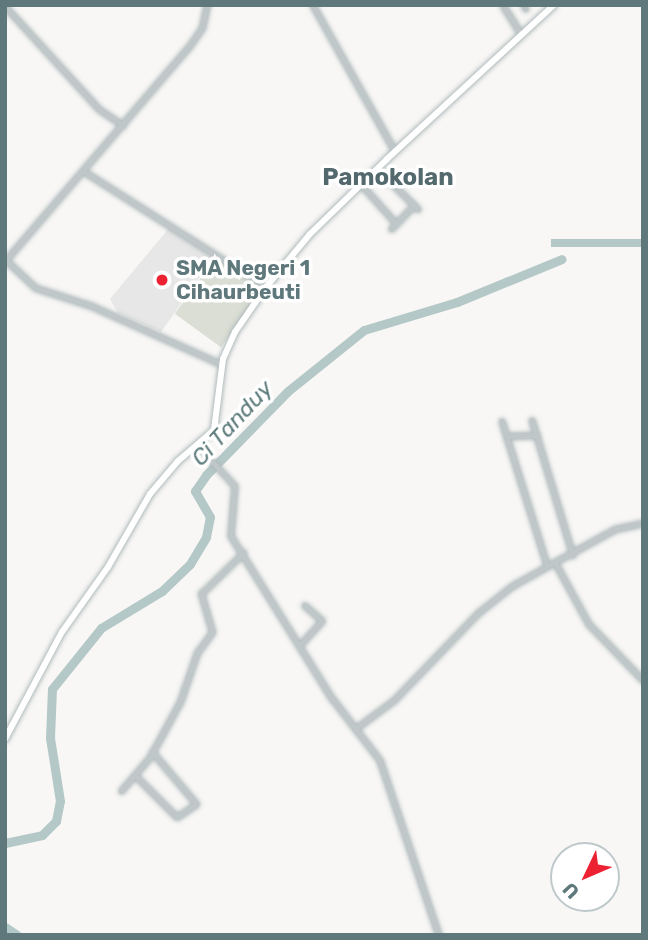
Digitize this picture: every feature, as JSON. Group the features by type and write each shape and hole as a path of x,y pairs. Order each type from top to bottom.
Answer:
{"main road":[{"path":"5,739 62,632 108,567 150,494 178,461 198,446 216,425 221,364 234,332 266,288 310,234 377,168 554,5"}],"street":[{"path":"207,5 198,34 86,172 6,259 36,288 92,306 221,364"},
{"path":"313,5 395,151"},
{"path":"503,5 521,34"},
{"path":"5,6 99,109 123,125"},
{"path":"377,168 418,209"},
{"path":"86,172 266,288"},
{"path":"361,184 395,222"},
{"path":"391,229 414,205"},
{"path":"502,421 547,565"},
{"path":"532,421 573,555"},
{"path":"506,436 537,435"},
{"path":"198,446 224,472 237,494 229,531 355,729 380,760 439,935"},
{"path":"355,729 394,699 478,613 547,565 573,555 613,530 643,523"},
{"path":"121,791 136,776 152,752 183,695 197,653 212,632 201,594 243,553"},
{"path":"555,562 595,631 643,680"},
{"path":"301,644 322,621 305,606"},
{"path":"136,776 177,817 196,804 152,752"}],"shaded area":[{"name":"SMA Negeri 1 Cihaurbeuti","path":"169,228 215,256 161,332 118,313 110,299"},
{"path":"551,239 643,239 643,247 551,247"},
{"path":"216,257 262,291 221,347 175,314"}],"waterway":[{"name":"Ci Tanduy","path":"5,843 42,835 56,821 60,801 50,738 52,689 101,628 162,591 190,564 206,537 210,517 195,491 206,475 288,391 364,330 457,302 562,259"},
{"name":"Ci Tanduy","path":"5,927 17,935"}],"place":[{"name":"SMA Negeri 1 Cihaurbeuti","path":"162,280"}],"district":[{"name":"Pamokolan","path":"388,178"}]}
